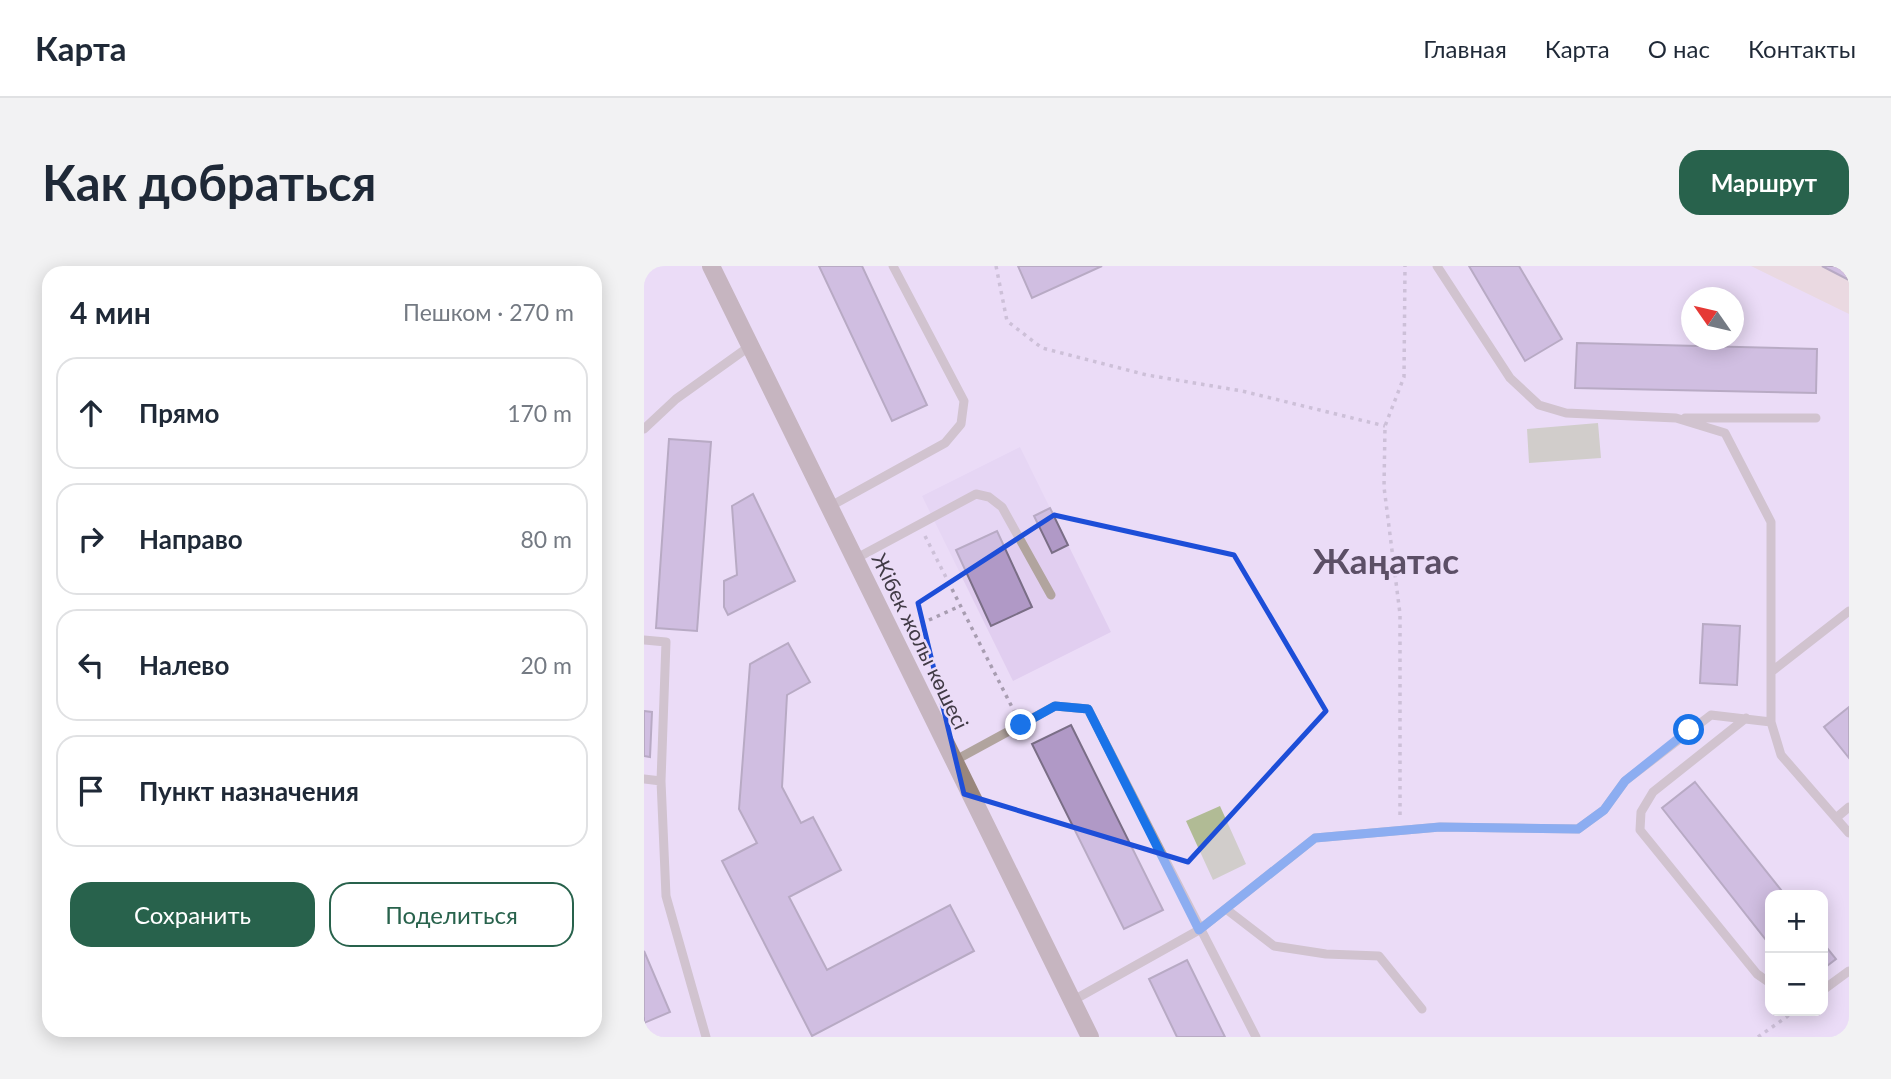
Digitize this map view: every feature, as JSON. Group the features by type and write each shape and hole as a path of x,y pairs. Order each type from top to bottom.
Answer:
{"main road":[{"name":"Жібек жолы көшесі","path":"710,266 1090,1037"}],"lane":[{"path":"829,507 945,443 961,424 964,401 893,266"},
{"path":"1437,266 1510,378 1539,405 1566,412 1676,418 1816,418"},
{"path":"644,429 676,399 750,346"},
{"path":"1676,418 1725,433 1771,522 1771,722 1781,755 1849,833"},
{"path":"855,559 976,494 989,497 1002,507 1051,595"},
{"path":"1771,672 1849,611"},
{"path":"644,640 666,642 661,781 666,896 706,1037"},
{"path":"954,761 1055,706 1088,709 1256,1037"},
{"path":"1072,1000 1199,930 1315,838 1440,827 1578,829 1604,810 1625,781 1712,715 1771,722"},
{"path":"1746,718 1653,792 1641,812 1640,830 1757,974 1765,980"},
{"path":"644,779 661,781"},
{"path":"1836,818 1849,807"},
{"path":"1226,909 1274,946 1326,954 1379,956 1422,1009"},
{"path":"1828,986 1849,971"}],"path":[{"path":"996,266 1007,321 1042,348 1147,375 1241,391 1385,426"},
{"path":"1400,831 1400,614 1384,487 1385,426 1404,377 1405,266"},
{"path":"919,525 1021,725"},
{"path":"929,620 960,606"},
{"path":"1758,1037 1788,1016"}],"highlighted area":[{"path":"1054,515 1234,555 1326,711 1188,862 964,794 918,603"}],"shaded area":[{"path":"1751,266 1849,266 1849,314"},
{"path":"1020,447 1111,632 1013,681 922,496"}],"green space":[{"path":"1598,423 1601,458 1529,463 1527,429"},
{"path":"1220,806 1246,864 1213,880 1186,821"}],"building":[{"path":"819,266 862,266 927,405 892,421"},
{"path":"1018,266 1102,266 1032,298"},
{"path":"1469,266 1519,266 1562,339 1525,361"},
{"path":"1822,266 1849,266 1849,280"},
{"path":"1577,343 1681,346 1681,350 1744,350 1744,347 1817,349 1816,393 1575,388"},
{"path":"669,439 711,442 697,631 656,628"},
{"path":"753,494 795,581 728,615 724,607 724,581 737,575 732,506"},
{"path":"1050,508 1068,545 1052,553 1034,516"},
{"path":"997,531 1032,607 991,626 956,550"},
{"path":"1703,624 1740,626 1737,685 1700,683"},
{"path":"788,643 810,682 787,695 782,787 801,823 813,817 841,870 789,897 827,970 950,905 974,951 812,1036 722,861 757,843 739,809 750,664"},
{"path":"1849,707 1849,758 1824,727"},
{"path":"644,711 652,712 650,757 644,756"},
{"path":"1071,725 1163,910 1124,929 1032,744"},
{"path":"1695,782 1781,890 1765,890 1765,939 1662,808"},
{"path":"1828,949 1836,959 1828,965"},
{"path":"644,951 670,1012 644,1023"},
{"path":"1187,960 1225,1037 1177,1037 1149,979"}],"district":[{"name":"Жаңатас","path":"1386,560"}],"route":[{"path":"1021,725 1055,706 1088,709 1199,930 1315,838 1440,827 1578,829 1604,810 1625,781 1689,730"}]}
